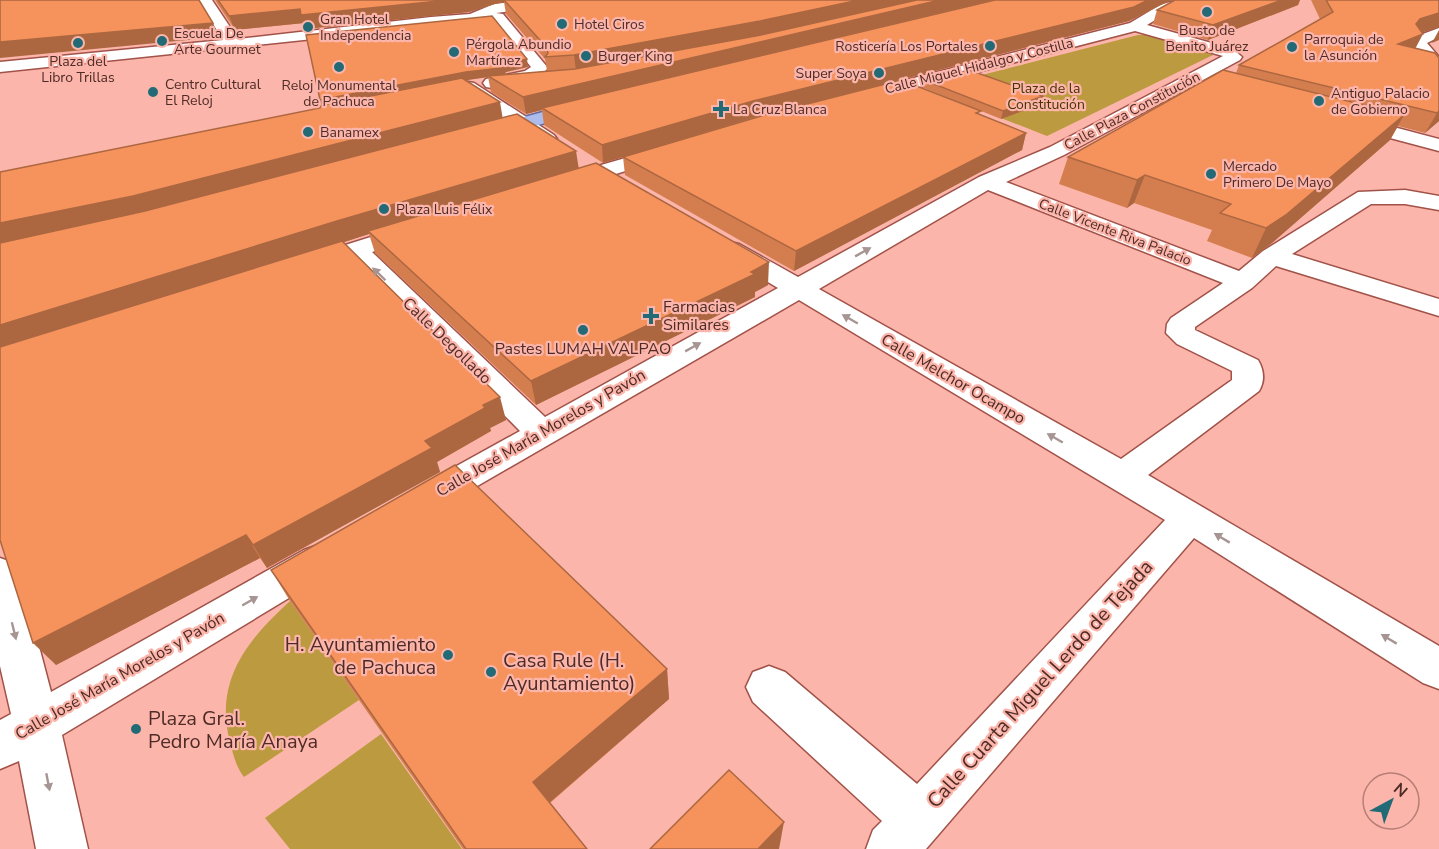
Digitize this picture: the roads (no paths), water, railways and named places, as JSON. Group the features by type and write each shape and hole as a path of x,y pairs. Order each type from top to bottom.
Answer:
{"main road":[{"path":"473,137 604,101"}],"street":[{"path":"205,0 233,43"},
{"path":"470,0 478,16"},
{"path":"478,16 491,8 562,0"},
{"path":"0,66 147,54 478,16 494,8 571,0"},
{"name":"Calle Miguel Hidalgo y Costilla","path":"852,99 1135,26 1165,8 1191,0"},
{"path":"1145,3 1165,8"},
{"path":"0,66 478,16 498,17 540,68 531,75 464,87"},
{"name":"Calle Plaza Constitución","path":"1045,147 1190,80 1234,57 1233,54 1135,26"},
{"path":"1439,32 1417,41 1439,68"},
{"path":"550,78 464,87 484,80 550,78"},
{"path":"1190,80 1215,87"},
{"path":"464,87 628,189"},
{"path":"899,87 926,98"},
{"path":"1331,117 1434,138"},
{"path":"543,190 685,146"},
{"name":"Calle José María Morelos y Pavón","path":"406,510 1045,147"},
{"name":"Calle Vicente Riva Palacio","path":"987,182 1243,282"},
{"path":"1122,476 1248,384 1247,367 1229,355 1194,344 1179,333 1181,324 1243,282 1272,256 1366,197 1405,197 1439,203"},
{"path":"288,271 432,225"},
{"name":"Calle Melchor Ocampo","path":"708,236 1122,476 1439,669"},
{"name":"Calle Degollado","path":"354,249 541,432"},
{"path":"1272,256 1439,308"},
{"name":"Calle Cuarta Miguel Lerdo de Tejada","path":"905,834 1189,518"},
{"name":"Calle José María Morelos y Pavón","path":"18,735 343,547"},
{"path":"0,574 18,735 62,849"},
{"path":"769,687 905,834"}],"place":[{"name":"Busto de Benito Juárez","path":"1207,12"},
{"name":"Hotel Ciros","path":"562,24"},
{"name":"Gran Hotel Independencia","path":"308,27"},
{"name":"Escuela De Arte Gourmet","path":"162,41"},
{"name":"Plaza del Libro Trillas","path":"78,43"},
{"name":"Rosticería Los Portales","path":"990,46"},
{"name":"Parroquia de la Asunción","path":"1292,47"},
{"name":"Pérgola Abundio Martínez","path":"454,52"},
{"name":"Burger King","path":"586,56"},
{"name":"Reloj Monumental de Pachuca","path":"339,67"},
{"name":"Super Soya","path":"879,73"},
{"name":"Centro Cultural El Reloj","path":"153,92"},
{"name":"Antiguo Palacio de Gobierno","path":"1319,101"},
{"name":"La Cruz Blanca","path":"721,109"},
{"name":"Banamex","path":"308,132"},
{"name":"Mercado Primero De Mayo","path":"1211,174"},
{"name":"Plaza Luis Félix","path":"384,209"},
{"name":"Farmacias Similares","path":"651,316"},
{"name":"Pastes LUMAH VALPAO","path":"583,330"},
{"name":"H. Ayuntamiento de Pachuca","path":"448,655"},
{"name":"Casa Rule (H. Ayuntamiento)","path":"491,672"},
{"name":"Plaza Gral. Pedro María Anaya","path":"136,729"}],"park label":[{"name":"Plaza de la Constitución","path":"1046,96"}]}
